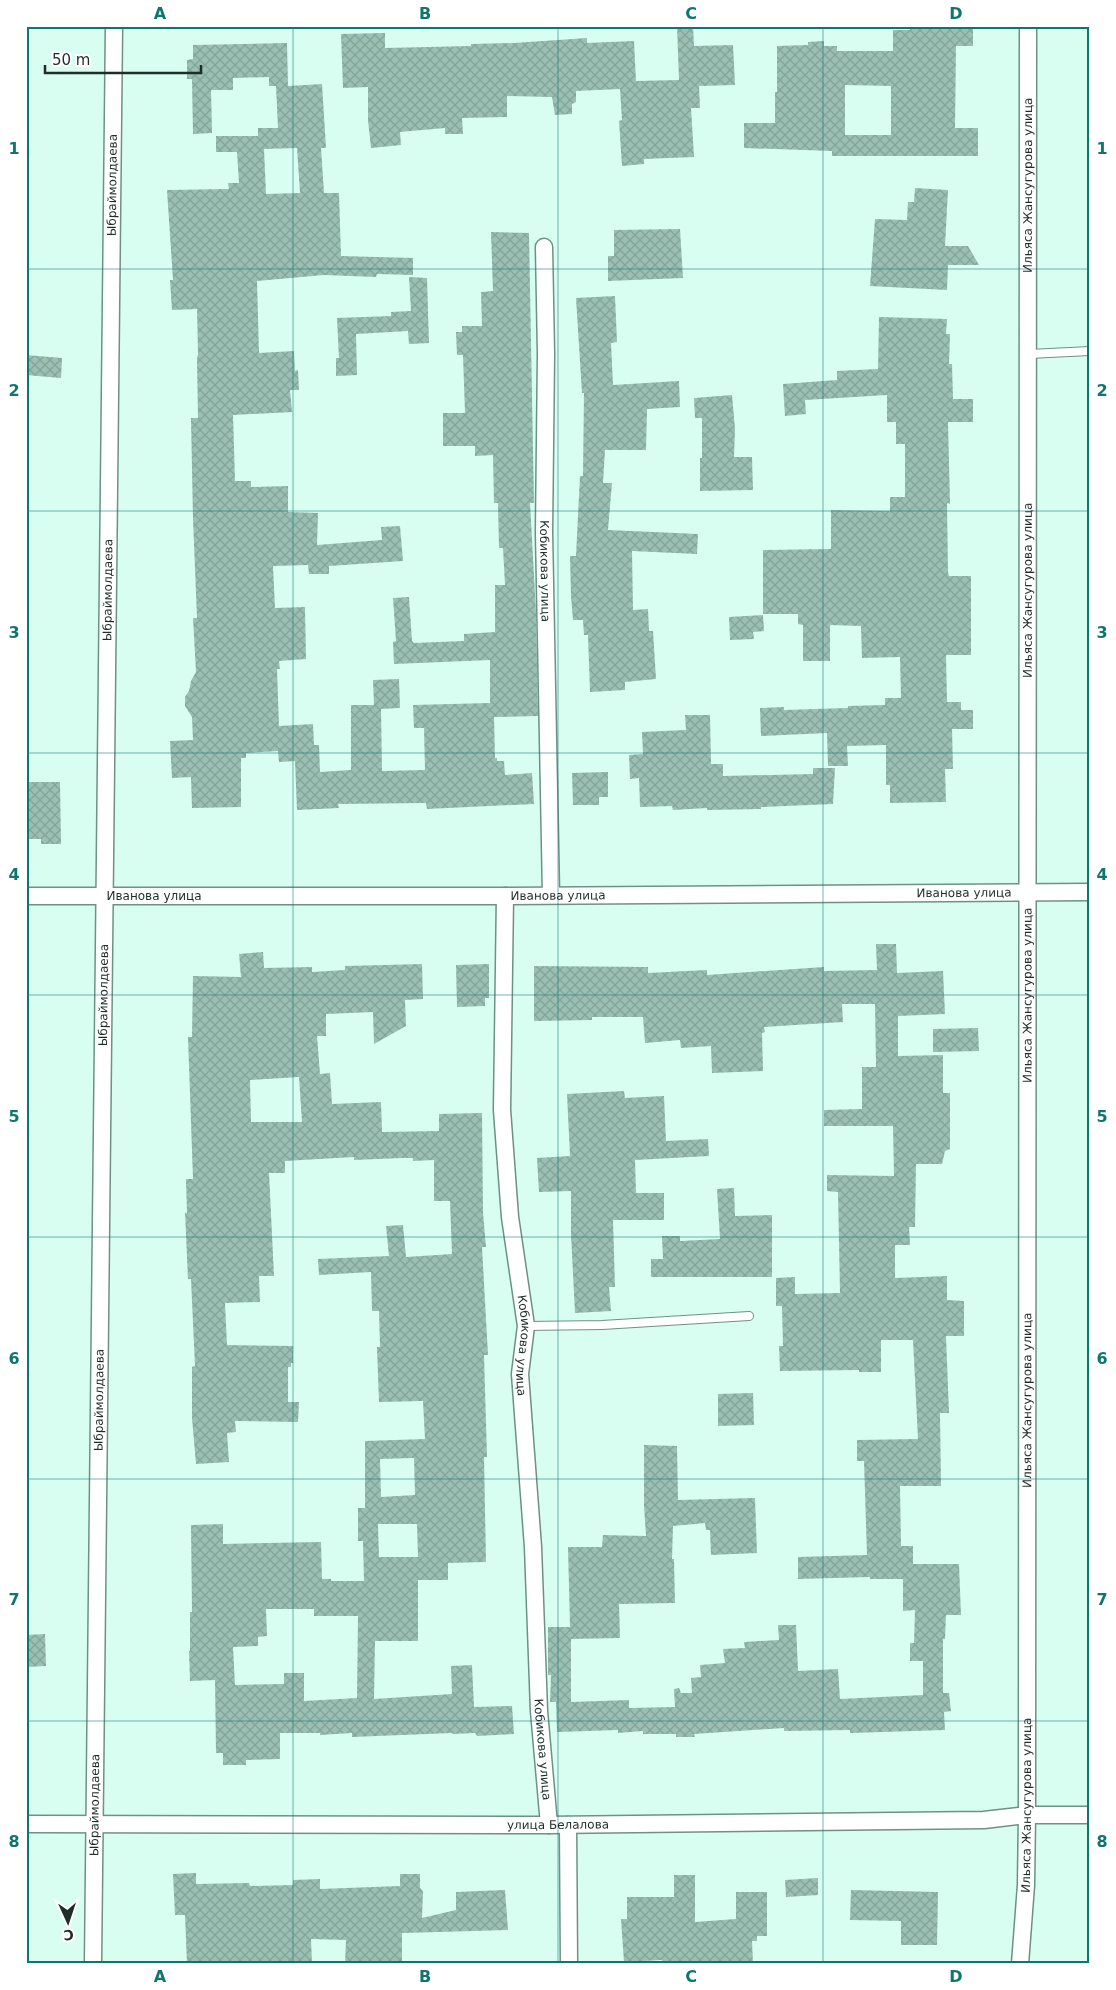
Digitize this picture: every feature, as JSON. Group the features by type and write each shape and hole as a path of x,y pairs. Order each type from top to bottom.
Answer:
{"street":[{"name":"Ыбраймолдаева","path":"93,1964 114,26"},
{"name":"Ильяса Жансугурова улица","path":"1020,1964 1026,1885 1027,1815 1028,26"},
{"name":"Кобикова улица","path":"544,247 546,354 544,532 552,895"},
{"name":"Иванова улица","path":"26,896 505,896 1090,892"},
{"name":"Кобикова улица","path":"505,896 502,1110 510,1217 526,1326 520,1374 533,1547 539,1711 549,1826"},
{"name":"улица Белалова","path":"26,1824 549,1826 984,1820 1027,1815 1090,1815"},
{"path":"568,1825 569,1964"}],"lane":[{"path":"1029,354 1090,351"},
{"path":"526,1326 602,1325 749,1316"}],"building":[{"path":"677,26 693,26 694,46 733,45 735,85 699,86 700,108 691,108 694,157 644,159 644,164 622,166 619,121 622,120 620,89 576,91 576,102 572,104 572,114 555,115 552,97 507,96 507,117 462,118 463,134 445,134 445,128 400,132 401,145 371,148 368,120 368,87 343,88 341,34 385,33 385,48 471,46 471,44 587,38 587,43 634,41 636,81 679,80"},
{"path":"910,26 973,26 973,46 956,46 955,128 978,128 978,156 832,156 832,151 744,148 744,123 775,123 777,46 808,45 808,42 824,41 824,46 837,46 837,51 893,51 893,30 910,30","holes":["845,85 891,86 891,135 845,135"]},
{"path":"287,43 288,86 322,84 326,148 321,148 324,193 339,193 341,256 413,258 413,275 377,274 376,277 324,275 257,281 259,353 294,351 295,371 298,370 299,390 290,390 292,412 233,415 235,481 251,481 251,487 288,486 288,512 318,513 317,545 382,540 381,527 400,526 403,561 329,566 329,574 309,574 308,565 273,566 275,608 305,607 306,659 279,661 280,669 277,669 279,726 313,724 314,745 319,745 320,772 351,770 351,705 374,705 373,680 399,679 400,708 381,709 382,771 425,770 424,728 414,728 413,705 490,703 490,660 394,664 393,642 396,641 393,598 409,597 412,641 414,643 464,641 464,634 495,632 495,585 505,585 503,548 499,548 498,503 494,503 493,455 475,456 475,446 443,446 443,413 465,413 463,355 457,355 456,332 462,332 462,326 482,326 481,292 493,291 491,232 529,233 534,503 530,503 536,612 538,716 494,717 495,758 497,758 497,761 504,761 505,775 532,773 534,804 427,809 426,803 338,804 339,808 297,810 295,761 279,762 278,751 246,753 246,758 241,758 241,807 192,808 191,777 172,778 170,741 193,740 192,717 185,706 185,697 196,672 193,618 197,618 191,418 198,418 198,354 197,309 172,310 170,280 173,280 167,190 229,189 228,183 239,183 237,152 216,152 216,136 258,136 258,128 278,128 276,86 269,86 269,77 233,78 233,90 211,90 212,133 193,134 192,79 187,79 187,60 193,59 193,45","holes":["297,148 300,193 266,194 264,149"]},
{"path":"915,188 948,190 945,246 968,246 979,265 948,265 947,290 870,286 875,219 907,220 908,202 914,202"},
{"path":"680,229 683,278 608,281 608,256 614,256 614,230"},
{"path":"409,277 427,278 429,343 409,344 408,331 356,334 357,375 336,376 336,358 339,358 337,318 391,316 391,312 411,311"},
{"path":"615,296 617,342 611,343 613,385 679,381 680,407 647,409 646,450 605,450 603,483 612,483 608,530 698,534 697,554 632,551 633,610 648,609 649,631 653,631 656,679 625,682 625,690 590,692 588,635 584,635 583,620 573,620 571,596 570,556 576,556 580,476 583,476 584,393 582,393 576,298"},
{"path":"879,317 947,319 946,334 950,334 949,364 952,364 953,399 973,399 973,422 948,422 950,504 947,503 948,572 949,576 971,576 971,655 946,655 947,702 961,702 961,710 973,710 973,729 952,729 953,769 945,769 946,802 890,803 890,785 886,785 886,745 847,746 848,766 828,766 827,733 761,736 760,708 784,707 784,710 848,708 848,706 885,705 885,698 901,698 900,657 862,658 861,626 830,625 830,661 803,661 803,625 798,624 798,614 763,614 763,550 831,549 831,510 890,511 890,497 905,497 905,444 896,444 896,422 887,422 887,395 805,400 806,414 785,416 783,384 837,380 837,371 878,369"},
{"path":"26,355 62,358 61,378 26,375"},
{"path":"732,395 735,429 734,457 752,457 753,490 700,491 702,418 695,418 694,398"},
{"path":"763,615 764,631 753,632 754,639 730,640 729,617"},
{"path":"685,715 710,715 711,764 723,764 723,776 813,774 813,768 835,768 833,804 761,807 761,809 707,810 707,808 673,810 672,806 640,807 639,778 630,779 629,755 643,754 642,732 686,730"},
{"path":"608,772 608,797 599,797 599,805 573,805 572,773"},
{"path":"26,782 60,782 61,844 41,844 41,839 26,839"},
{"path":"876,944 896,944 897,973 943,971 945,1014 898,1016 898,1056 943,1055 943,1093 950,1093 950,1149 945,1151 942,1164 916,1164 915,1227 909,1227 910,1245 895,1245 895,1278 947,1276 947,1300 964,1301 964,1336 946,1336 949,1413 940,1413 941,1486 900,1486 901,1546 913,1546 913,1564 959,1564 961,1615 946,1615 945,1639 943,1639 943,1693 949,1693 951,1711 944,1712 945,1730 850,1733 850,1730 784,1731 784,1728 694,1734 695,1737 676,1737 676,1734 643,1734 643,1731 618,1733 618,1730 557,1732 556,1702 550,1702 551,1675 548,1675 548,1627 570,1627 568,1547 602,1547 603,1535 646,1536 644,1445 677,1446 678,1500 755,1498 757,1553 711,1555 710,1530 706,1530 705,1523 673,1526 672,1559 674,1559 675,1603 619,1604 620,1638 571,1639 571,1702 629,1700 629,1708 675,1707 674,1689 679,1688 681,1693 692,1693 691,1678 701,1677 700,1665 725,1663 723,1649 745,1648 744,1642 779,1640 778,1625 796,1625 798,1671 838,1669 840,1699 923,1695 923,1661 910,1661 910,1643 914,1643 915,1610 903,1611 903,1579 870,1579 870,1577 798,1579 798,1557 867,1555 864,1461 857,1461 857,1440 918,1439 913,1340 881,1340 881,1372 859,1372 859,1370 780,1371 779,1346 783,1346 782,1306 776,1306 776,1278 795,1277 795,1294 840,1293 838,1192 827,1191 827,1175 894,1176 893,1126 824,1126 824,1110 862,1109 862,1067 876,1067 875,1004 842,1004 843,1022 764,1027 765,1032 762,1033 763,1071 712,1073 711,1046 681,1048 680,1040 645,1043 643,1017 592,1017 592,1020 534,1021 534,966 648,967 648,973 707,970 707,975 824,967 824,971 877,970"},
{"path":"263,952 264,968 312,967 312,972 345,970 345,966 422,964 423,999 405,1000 406,1026 374,1044 373,1012 326,1014 326,1036 317,1036 320,1074 330,1073 332,1104 381,1102 382,1132 439,1131 439,1114 482,1113 483,1213 486,1247 482,1247 488,1355 484,1355 487,1457 484,1457 486,1562 448,1563 448,1580 418,1580 418,1641 375,1641 374,1699 452,1694 451,1666 472,1665 474,1707 512,1706 514,1734 477,1736 475,1733 452,1733 352,1737 352,1733 320,1735 320,1733 280,1733 280,1759 246,1760 246,1765 223,1765 223,1753 216,1753 215,1680 190,1681 190,1612 192,1612 191,1525 223,1524 223,1544 321,1542 322,1579 331,1579 331,1581 364,1581 363,1541 358,1541 358,1508 365,1508 365,1441 425,1439 423,1401 379,1402 377,1347 380,1347 379,1311 372,1311 371,1272 319,1275 318,1259 389,1256 386,1226 403,1225 406,1257 452,1254 450,1201 434,1201 434,1160 413,1161 413,1158 402,1158 354,1160 354,1157 285,1161 285,1173 269,1173 274,1276 259,1276 260,1302 225,1303 227,1345 293,1346 293,1363 291,1363 291,1367 288,1367 288,1402 299,1402 298,1422 235,1421 236,1432 227,1433 229,1462 196,1464 192,1418 192,1367 195,1366 191,1279 188,1279 185,1212 187,1214 186,1179 193,1179 188,1037 192,1037 193,976 241,977 239,954","holes":["299,1077 302,1122 251,1122 250,1080","414,1458 415,1495 381,1497 380,1459","378,1524 417,1524 418,1557 379,1557","266,1609 314,1609 314,1616 358,1616 357,1698 304,1701 304,1673 284,1673 284,1684 235,1685 233,1647 258,1646 258,1637 267,1636"]},
{"path":"489,964 489,998 485,998 485,1006 457,1007 456,965"},
{"path":"978,1028 979,1051 933,1052 933,1029"},
{"path":"624,1091 625,1098 664,1096 666,1141 708,1139 709,1156 635,1160 636,1193 664,1193 664,1220 613,1220 615,1287 609,1287 611,1311 575,1313 571,1191 539,1192 537,1158 570,1156 567,1094"},
{"path":"734,1188 735,1216 772,1215 772,1277 651,1277 651,1259 663,1259 662,1236 680,1236 680,1241 720,1239 717,1189"},
{"path":"753,1393 754,1425 718,1426 718,1394"},
{"path":"45,1634 46,1666 26,1667 26,1635"},
{"path":"196,1873 196,1884 249,1883 250,1886 293,1885 293,1880 320,1879 320,1889 400,1886 400,1874 420,1874 420,1888 423,1891 422,1918 456,1910 456,1892 505,1890 508,1930 402,1933 402,1964 345,1964 346,1940 311,1939 312,1964 187,1964 185,1915 175,1915 173,1874"},
{"path":"674,1875 695,1875 695,1922 736,1919 736,1892 767,1892 767,1936 757,1936 757,1941 752,1941 753,1964 662,1964 662,1960 624,1962 621,1919 627,1919 627,1897 674,1897"},
{"path":"818,1878 818,1895 786,1897 785,1880"},
{"path":"851,1890 938,1892 937,1945 901,1945 901,1921 850,1920"}]}
